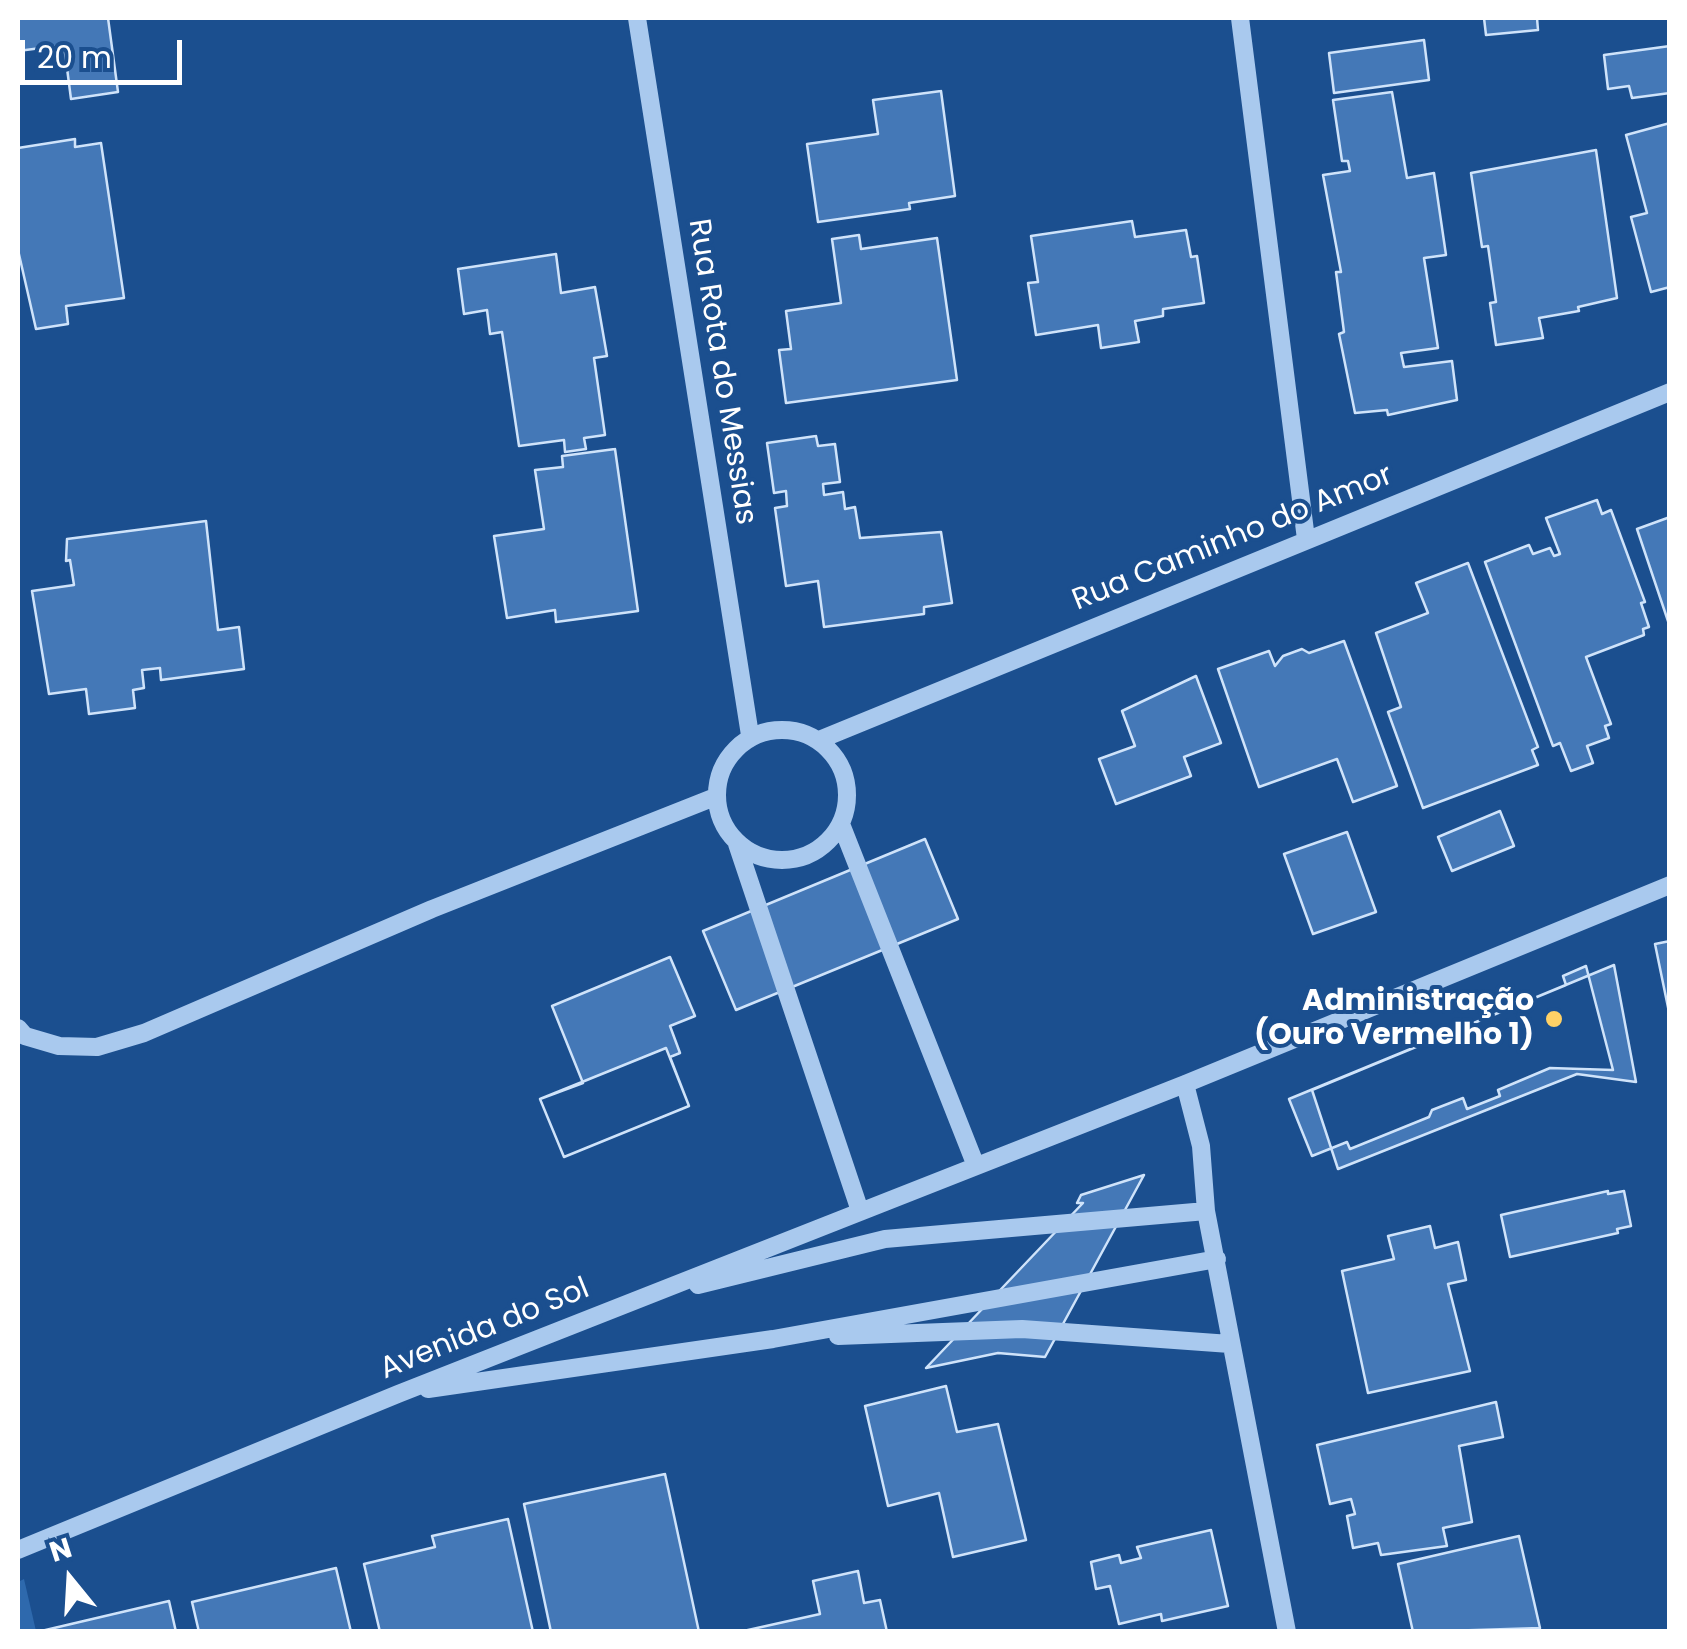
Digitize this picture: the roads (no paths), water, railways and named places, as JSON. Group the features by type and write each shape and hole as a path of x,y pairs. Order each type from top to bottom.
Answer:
{"street":[{"name":"Rua Rota do Messias","path":"637,18 750,735"},
{"path":"1240,18 1306,539"},
{"name":"Rua Caminho do Amor","path":"819,740 1670,392"},
{"path":"737,844 764,859 794,860 821,848 841,824 848,794 840,763 819,740 788,728 750,735 734,749 720,772 715,796 721,823 737,844 860,1211"},
{"path":"18,1028 25,1036 59,1046 97,1047 144,1033 432,909 715,796"},
{"path":"841,824 976,1166 1670,885"},
{"path":"1186,1084 1201,1146 1206,1211 1230,1344 1287,1632"},
{"name":"Avenida do Sol","path":"18,1550 398,1394 976,1166"},
{"path":"625,1304 886,1239 1206,1211"},
{"path":"398,1394 773,1339 1217,1260"},
{"path":"773,1339 1022,1330 1230,1344"}],"place":[{"name":"Administração (Ouro Vermelho 1)","path":"1554,1019"}]}
